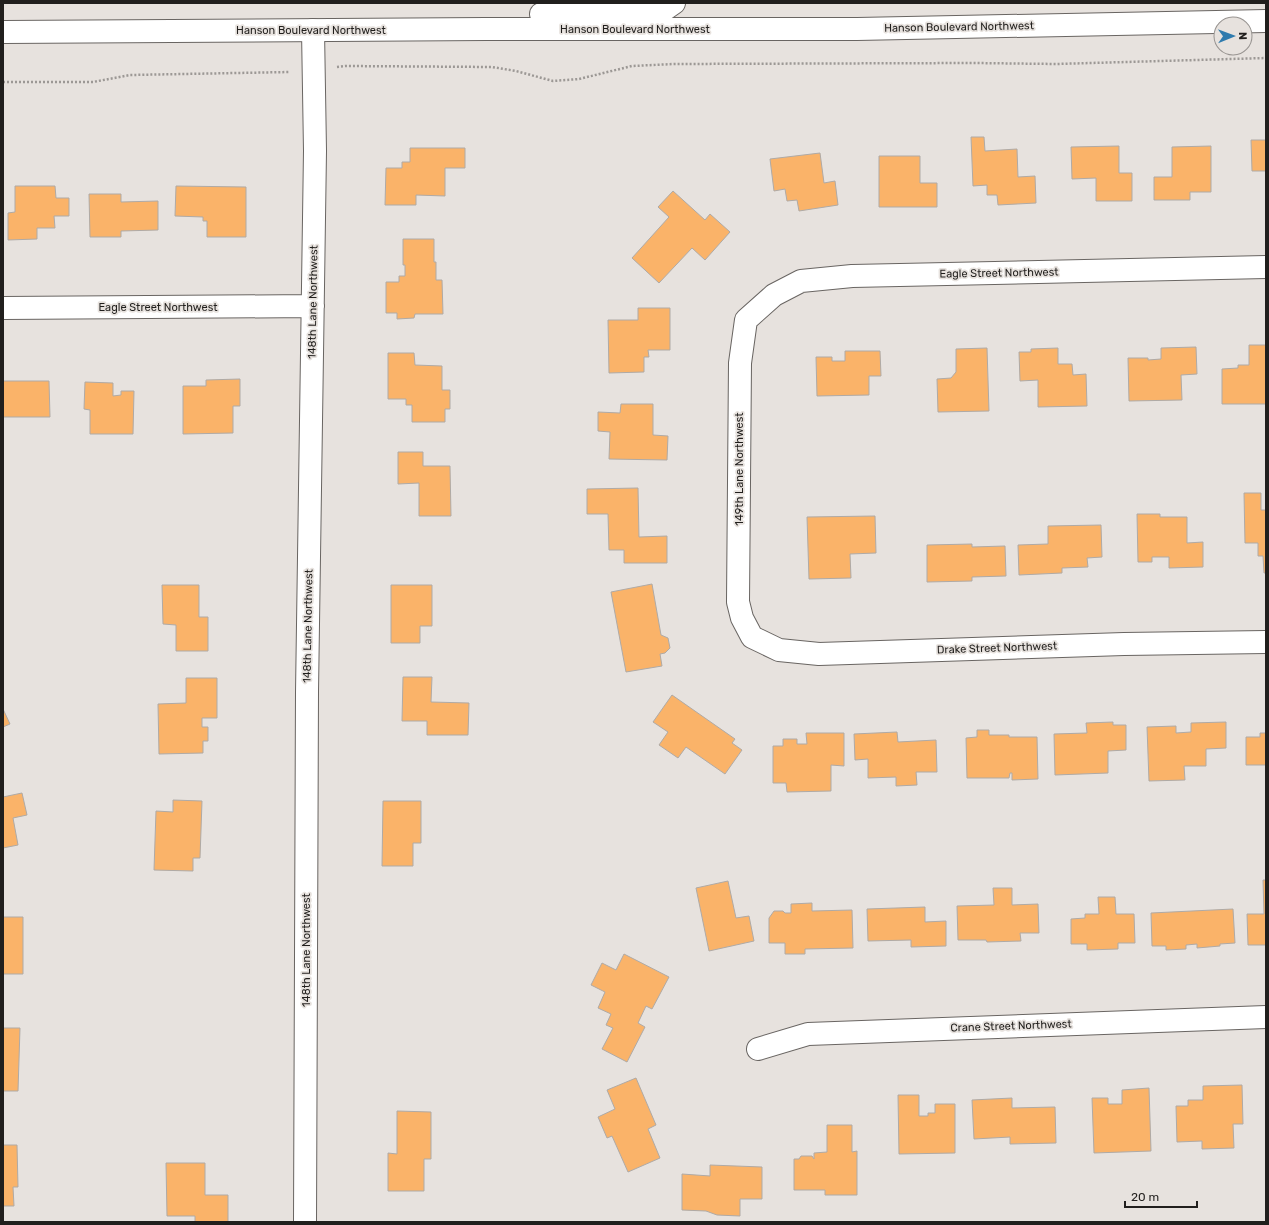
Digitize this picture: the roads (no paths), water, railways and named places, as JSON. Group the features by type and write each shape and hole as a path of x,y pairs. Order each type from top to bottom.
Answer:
{"street":[{"path":"347,29 389,18 648,12 664,10 674,3"},
{"name":"Hanson Boulevard Northwest","path":"3,32 347,29 857,29 1266,21"},
{"name":"148th Lane Northwest","path":"305,1222 307,692 315,151 313,30"},
{"name":"Eagle Street Northwest","path":"746,320 774,295 801,281 852,276 1266,267"},
{"name":"Eagle Street Northwest","path":"3,308 313,306"},
{"name":"149th Lane Northwest","path":"742,618 738,602 740,363 746,320"},
{"name":"Drake Street Northwest","path":"742,618 752,637 779,650 820,654 1266,642"},
{"name":"Crane Street Northwest","path":"758,1049 808,1034 1266,1017"}]}
